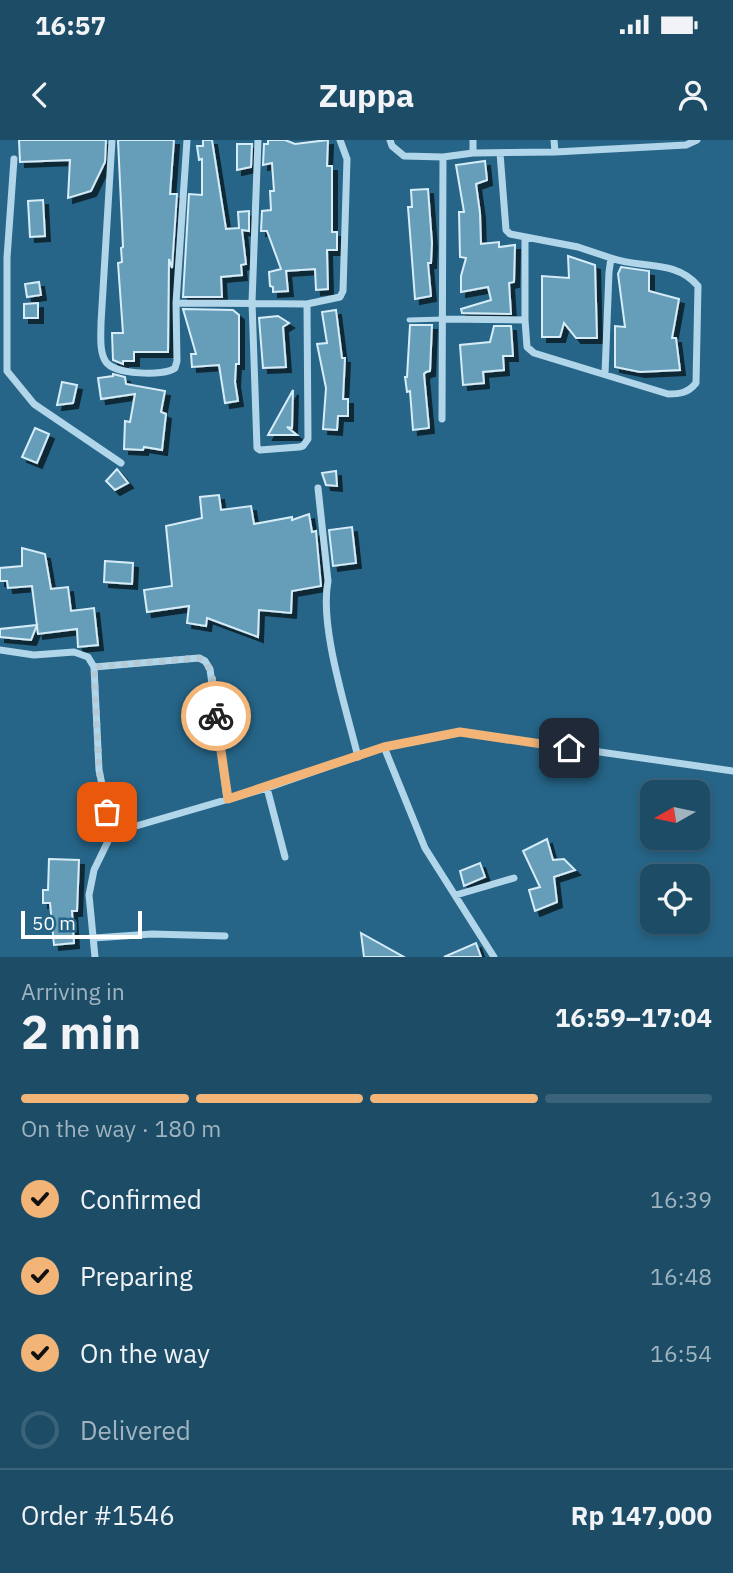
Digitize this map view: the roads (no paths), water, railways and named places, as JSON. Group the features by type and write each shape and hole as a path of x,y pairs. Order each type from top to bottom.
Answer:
{"street":[{"path":"113,140 101,323 104,360 115,370 161,373 175,368 177,361 176,303 187,140"},
{"path":"258,140 252,302 257,448 260,450 299,447 308,439 307,303"},
{"path":"176,303 307,303 340,297 343,291 347,159 340,140"},
{"path":"390,140 392,146 404,156 555,152 628,144 687,145 697,140"},
{"path":"473,140 473,153"},
{"path":"554,140 555,152"},
{"path":"500,153 506,230 510,234 526,237 578,247 611,258 673,270 690,276 698,286 696,383 690,391 667,394 534,353 527,347 524,320 526,237"},
{"path":"442,419 443,156"},
{"path":"14,159 4,257 7,371 34,404 121,463"},
{"path":"605,374 611,258"},
{"path":"443,319 524,320"},
{"path":"318,488 328,582 325,594 334,661 358,757"},
{"path":"0,650 34,655 74,652 88,657 94,667 99,770 112,833 94,870 89,895 95,957"},
{"path":"94,667 199,658 205,662 210,669 228,799"},
{"path":"112,833 267,788 384,747 460,732 733,771"},
{"path":"384,747 425,848 494,957"},
{"path":"267,788 285,857"},
{"path":"456,895 514,878"},
{"path":"94,938 152,934 225,936"}],"lane":[{"path":"409,320 443,319"}]}
